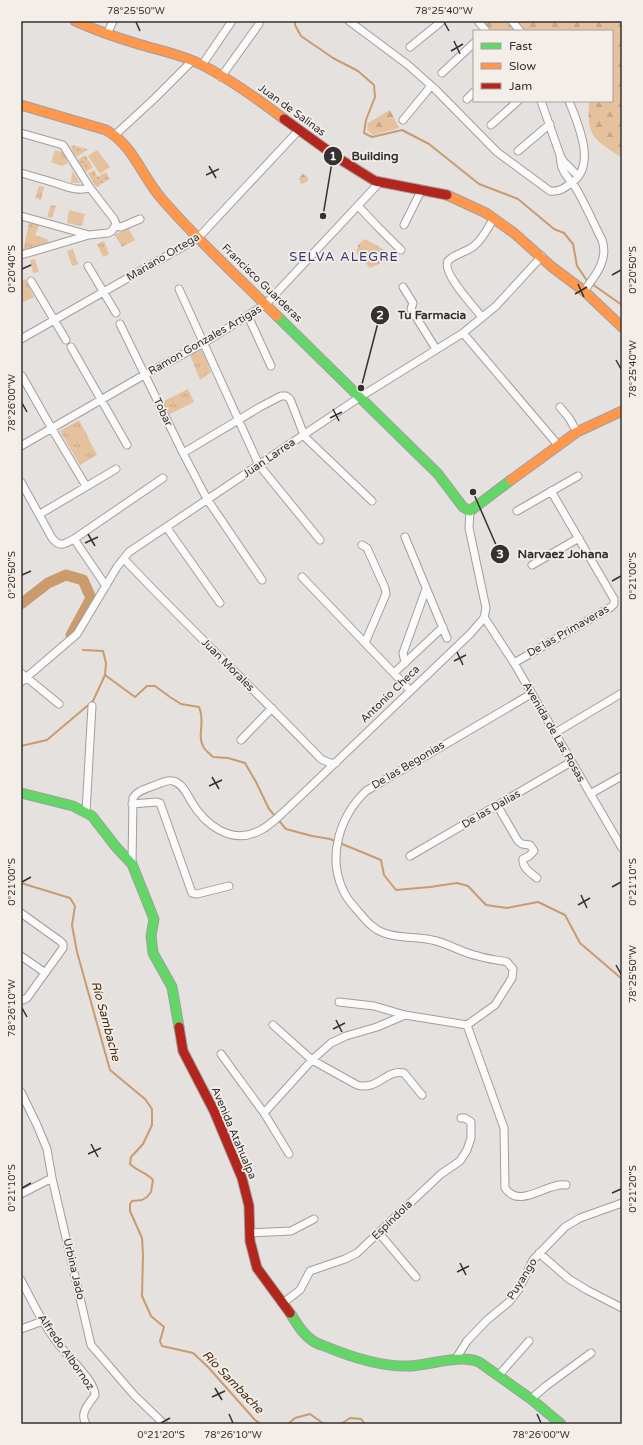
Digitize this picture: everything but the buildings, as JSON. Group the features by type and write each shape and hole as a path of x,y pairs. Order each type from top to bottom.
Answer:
{"street":[{"name":"Juan de Salinas","path":"75,21 107,34 202,65 254,97 338,158 379,183 422,189 446,195 460,200 494,218 584,291 622,327"},
{"path":"107,34 112,21"},
{"path":"202,65 232,21"},
{"path":"349,21 408,65 497,152 545,188 550,190 559,191 572,183 581,172 584,161 584,142 581,130 569,102"},
{"path":"410,47 442,21"},
{"path":"478,21 485,30"},
{"path":"512,21 519,30"},
{"path":"221,77 259,24"},
{"path":"442,73 473,44"},
{"path":"115,135 192,61"},
{"path":"403,120 431,86"},
{"path":"466,98 473,93"},
{"path":"492,125 517,102"},
{"path":"540,102 550,124 560,156 578,176"},
{"name":"Francisco Guarderas","path":"21,105 106,130 115,135 128,149 160,197 198,238 438,474 463,507 470,512"},
{"path":"518,152 550,124"},
{"name":"Mariano Ortega","path":"22,337 198,238 299,130"},
{"path":"21,133 63,145 90,188 114,219 115,226"},
{"path":"560,156 560,166 572,183 604,244 604,253 601,266 584,291"},
{"path":"21,173 54,182 70,189 80,190 90,188"},
{"name":"Ramon Gonzales Artigas","path":"21,446 144,375 204,343 266,304 379,183"},
{"path":"404,225 422,189"},
{"path":"361,208 402,250"},
{"path":"21,216 89,235"},
{"path":"482,317 460,290 449,274 447,267 448,261 469,250 480,241 494,218"},
{"path":"115,226 121,227 140,219"},
{"path":"21,254 89,235 108,233 115,226"},
{"name":"Juan Larrea","path":"23,678 77,634 117,567 130,552 360,397 463,333 504,299 542,256"},
{"path":"88,266 116,313"},
{"path":"31,281 66,340"},
{"path":"403,287 413,303 411,309 436,349"},
{"path":"179,289 259,465 320,540"},
{"path":"248,316 271,366"},
{"name":"Tobar","path":"120,324 144,375 207,499 262,580"},
{"path":"463,333 558,445"},
{"path":"71,348 127,445"},
{"path":"22,376 86,486"},
{"path":"183,453 281,396 286,396 290,399 304,435 372,501"},
{"path":"560,407 569,418 577,432"},
{"path":"484,617 486,608 469,528 470,512 577,432 622,411"},
{"path":"40,514 116,469"},
{"path":"517,511 578,476"},
{"path":"21,482 56,543 65,544 163,478"},
{"name":"De las Primaveras","path":"514,663 614,604 614,598 551,491"},
{"path":"167,528 220,603"},
{"path":"405,537 452,652"},
{"path":"532,565 579,538"},
{"path":"74,539 106,586"},
{"path":"362,546 367,548 386,592 365,643"},
{"name":"Juan Morales","path":"124,559 321,759 330,763 336,763"},
{"path":"302,577 407,686"},
{"path":"405,662 403,653 426,589"},
{"name":"Antonio Checa","path":"132,804 133,798 139,792 166,781 174,781 181,786 198,813 206,821 227,833 245,836 260,831 288,808 336,763 452,652 484,617"},
{"name":"Avenida de Las Rosas","path":"484,617 514,663 622,848"},
{"path":"394,673 443,627"},
{"path":"23,678 59,704"},
{"path":"555,733 622,693"},
{"name":"De las Begonias","path":"467,1025 495,1005 512,978 513,969 507,962 477,956 432,940 414,937 400,938 373,928 343,891 337,874 337,849 342,826 350,808 366,791 531,694"},
{"path":"86,812 92,706"},
{"path":"241,740 272,708"},
{"name":"De las Dalias","path":"410,856 571,762"},
{"path":"590,794 622,776"},
{"name":"Avenida Atahualpa","path":"21,793 66,804 86,812 95,818 116,847 132,864 154,919 151,936 153,953 172,987 183,1051 214,1111 242,1178 249,1206 252,1249 257,1268 303,1333 314,1342 342,1353 393,1365 410,1366 455,1360 474,1360 499,1375 561,1424"},
{"path":"132,864 132,804 157,802 160,804 194,894 229,886"},
{"path":"497,806 518,841 522,844 530,845 533,848 534,851 532,854 523,860 523,865 537,878"},
{"path":"21,913 60,941 63,948 44,972 27,998 23,1000 21,999"},
{"path":"21,956 44,972"},
{"path":"339,1002 374,1006 405,1015 467,1025 504,1128 505,1188 508,1193 514,1196 522,1196 532,1194 554,1185 566,1185"},
{"path":"264,1113 312,1060 331,1043 346,1036 377,1027 405,1015"},
{"path":"273,1025 312,1060 357,1085 364,1087 372,1085 399,1072 404,1073 422,1095"},
{"path":"221,1054 264,1113 289,1154"},
{"name":"Urbina Jado","path":"21,1092 47,1149 52,1178 91,1345 134,1395 164,1424"},
{"name":"Espíndola","path":"283,1303 300,1290 310,1271 345,1259 356,1253 441,1174 460,1161 467,1150 471,1138 471,1122 465,1118 461,1118"},
{"path":"21,1194 52,1178"},
{"name":"Puyango","path":"455,1360 467,1341 509,1302 519,1289 533,1260 565,1227 580,1218 622,1202"},
{"path":"250,1233 291,1231 314,1219"},
{"path":"379,1233 416,1277"},
{"path":"539,1253 569,1279 622,1308"},
{"name":"Alfredo Albornoz","path":"21,1280 43,1321 64,1352 76,1364 94,1390 95,1395 85,1410 83,1417 86,1424"},
{"path":"21,1329 43,1321"},
{"path":"499,1375 529,1341"},
{"path":"531,1399 591,1353"}],"green space":[{"path":"482,21 622,21 622,158 598,141 591,130 589,123 589,102 613,102 613,30 490,30"},
{"path":"390,110 399,128 373,135 367,130 368,123"},
{"path":"71,145 88,149 77,157 73,152"},
{"path":"55,150 64,153 68,163 62,166 51,162"},
{"path":"97,150 110,167 100,174 88,156"},
{"path":"85,155 93,167 86,172 78,160"},
{"path":"94,170 98,177 106,172 110,179 96,187 88,173"},
{"path":"72,171 80,182 79,183 71,183"},
{"path":"303,174 308,177 308,181 301,184 299,178"},
{"path":"39,186 44,187 41,200 35,198"},
{"path":"51,205 56,206 52,218 47,217"},
{"path":"69,210 85,214 82,226 67,223"},
{"path":"29,223 39,225 35,235 47,239 49,243 23,250"},
{"path":"128,228 135,240 122,247 115,235"},
{"path":"365,239 395,256 370,268 356,252 359,244"},
{"path":"104,241 109,254 103,257 97,244"},
{"path":"73,249 78,264 72,266 67,251"},
{"path":"35,259 39,272 33,273 30,260"},
{"path":"25,279 34,297 23,302 21,299 21,281"},
{"path":"202,350 211,372 200,380 190,355"},
{"path":"188,389 194,402 170,414 162,402"},
{"path":"79,420 97,455 80,465 60,431"}],"waterway":[{"path":"295,21 295,25 301,36 333,58 358,71 374,85 375,97 366,120 364,133 372,137 402,130 429,144 479,184 518,199 554,229 564,233 573,244 577,266 588,282"},
{"path":"592,284 622,305"},
{"path":"21,604 48,583 66,575 83,580 91,598 71,635"},
{"name":"Río Sambache","path":"21,746 47,740 93,701 105,675 106,663 103,651 83,650"},
{"path":"105,675 135,697 147,686 155,686 181,704 199,707 202,718 201,738 204,748 213,757 228,758 245,763 269,809 286,829 330,839 381,860 384,875 396,890 457,883 468,886 486,905 507,908 538,902 565,915 580,943 622,979"},
{"name":"Río Sambache","path":"21,883 70,898 75,906 72,925 77,952 110,1070 145,1099 152,1109 152,1125 143,1144 131,1157 130,1164 153,1180 151,1192 142,1200 132,1201 130,1204 130,1211 142,1238 142,1296 151,1316 164,1327 160,1341 162,1346 193,1353 208,1367 255,1420 261,1424"},
{"name":"Río Sambache","path":"288,1424 295,1418 310,1414 324,1424"},
{"name":"Río Sambache","path":"341,1424 350,1418 361,1419 365,1424"}],"traffic: fast":[{"path":"277,316 438,474 463,507 470,511 511,480"},
{"path":"21,793 73,806 92,816 116,847 132,864 154,919 151,936 153,953 172,987 179,1027"},
{"path":"290,1313 303,1332 315,1342 367,1361 400,1366 418,1365 454,1359 479,1362 531,1399 561,1424"}],"traffic: slow":[{"path":"75,21 112,36 194,61 234,83 284,119"},
{"path":"21,105 106,130 115,136 130,152 154,189 175,214 203,244 277,316"},
{"path":"447,195 486,213 514,233 552,267 584,291 622,327"},
{"path":"511,480 577,432 622,411"}],"traffic: jam":[{"path":"284,119 338,158 375,181 447,195"},
{"path":"179,1027 183,1051 214,1111 242,1178 249,1206 250,1241 257,1268 290,1313"}],"place":[{"name":"Building","path":"323,216"},
{"name":"Tu Farmacia","path":"361,388"},
{"name":"Narvaez Johana","path":"473,492"}],"district":[{"name":"SELVA ALEGRE","path":"344,257"}]}
